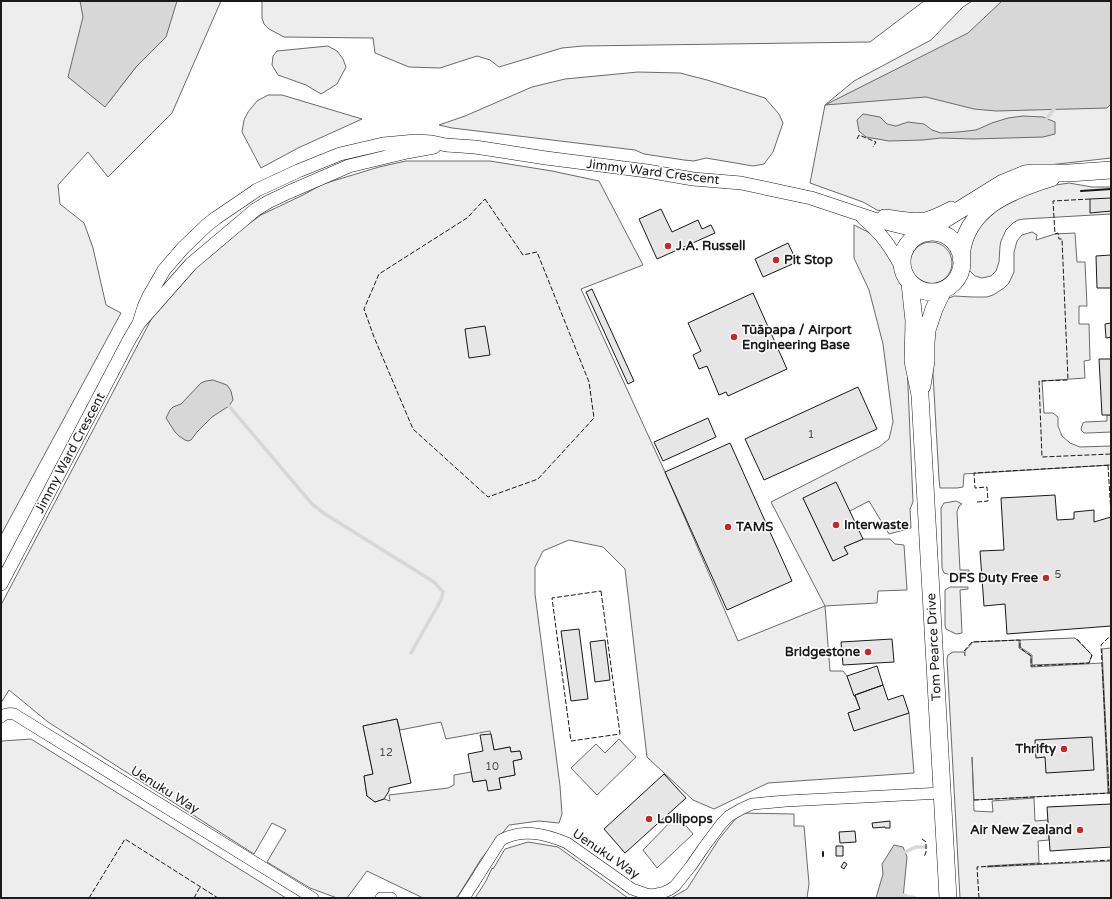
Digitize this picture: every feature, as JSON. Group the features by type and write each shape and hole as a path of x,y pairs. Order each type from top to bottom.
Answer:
{"main road":[{"path":"1068,173 1015,191 985,209 968,230 962,247 961,267 958,276 952,284 943,290 928,292 918,289 906,276 902,260 904,250 910,242 917,236 926,233 1003,182 1025,174 1033,173 1068,173 1111,170"},
{"path":"926,233 936,233 953,241 961,258"},
{"name":"Tom Pearce Drive","path":"906,276 914,321 913,361 920,395 948,898"},
{"name":"Tom Pearce Drive","path":"920,395 926,361 928,325 943,290"}],"street":[{"name":"Jimmy Ward Crescent","path":"139,323 149,296 164,270 183,248 216,218 257,190 298,171 340,154 383,144 416,141 432,142 693,179 741,183 826,202 889,224 926,233"},
{"name":"Jimmy Ward Crescent","path":"1,584 139,323 191,264 242,220 268,202 349,166 407,152 446,145"},
{"path":"858,214 926,219 940,214 1003,182"},
{"name":"Jimmy Ward Crescent","path":"858,214 886,240 893,250 906,276"},
{"name":"Uenuku Way","path":"1,717 9,713 14,714 313,898"},
{"name":"Uenuku Way","path":"464,898 501,840 508,836 527,833 540,834 556,838 567,843 632,889 640,893 652,895 662,893 675,886 692,866 722,823 746,806 752,804 779,802 942,793"},
{"path":"381,898 391,898"}],"shaded area":[{"path":"1,1 221,1 172,113 108,177 88,152 58,185 60,204 84,223 93,248 106,305 121,313 1,535","holes":["163,40 136,67 108,103 131,64"]},
{"path":"80,1 177,1 166,37 136,67 105,107 68,77 83,17"},
{"path":"262,1 924,1 870,42 583,46 562,48 499,67 490,60 477,56 440,68 409,67 375,53 373,38 284,37 269,29 264,24 262,18"},
{"path":"972,1 1111,1 1111,158 1040,166 954,205 918,215 898,215 877,210 863,202 810,183 825,105 854,81 931,40 963,7"},
{"path":"1002,1 1111,1 1111,104 1107,108 996,111 974,109 926,97 825,105 968,33"},
{"path":"328,46 337,51 343,59 346,67 337,84 321,94 306,85 278,75 272,65 273,56 277,51"},
{"path":"638,72 680,73 765,98 779,114 783,123 773,152 764,164 753,166 706,158 694,161 684,160 644,154 635,150 452,128 439,125 465,116 532,87 565,79"},
{"path":"268,95 282,95 362,119 298,148 261,168 242,132 244,120 248,112 257,101"},
{"path":"863,114 880,117 887,124 896,126 908,122 924,124 932,130 941,133 976,130 1008,118 1023,116 1043,117 1055,122 1055,134 1043,137 973,139 941,138 889,141 866,137 859,131 857,120"},
{"path":"406,161 490,161 552,171 599,181 643,265 581,289 665,472 738,641 825,606 830,671 843,671 847,676 860,709 848,713 854,730 909,713 914,773 768,783 714,809 693,800 647,757 625,569 603,547 569,540 543,551 535,567 535,594 560,786 562,814 559,823 539,821 509,825 481,859 458,896 455,898 423,898 367,871 347,898 337,898 310,888 267,862 286,830 272,823 254,854 48,722 9,690 1,703 1,605 154,314 208,254 261,215 323,184 379,167","holes":["397,719 400,730 441,722 446,739 490,731 494,750 510,747 511,752 520,751 522,759 513,761 515,775 499,778 501,788 486,780 473,782 471,772 454,775 454,785 448,788 389,795 390,801 384,799 375,802 367,796 364,776 373,774 363,726"]},
{"path":"1069,183 1092,187 1111,187 1111,214 1018,220 1006,230 1001,241 999,262 996,271 991,276 982,278 975,276 969,270 966,265 965,257 971,234 1007,201 1049,186"},
{"path":"854,225 870,233 878,240 894,263 905,290 913,502 910,509 911,528 889,534 869,501 850,511 803,498 833,561 847,554 844,547 863,539 890,539 895,544 904,545 907,590 878,591 877,603 825,606 771,502 879,447 889,439 893,422 883,344 869,290 854,258"},
{"path":"1032,232 1037,235 1036,240 1055,234 1075,233 1077,262 1085,262 1087,306 1079,306 1079,324 1089,324 1090,360 1084,361 1085,378 1042,381 1044,413 1053,413 1058,417 1058,426 1062,436 1070,443 1080,447 1111,446 1111,465 964,474 963,487 940,488 931,339 947,299 954,296 987,297 1004,288 1009,283 1014,272 1014,252 1017,241 1022,235"},
{"path":"927,242 935,242 943,245 949,251 952,263 949,275 943,281 935,284 927,284 919,281 913,275 910,267 910,259 913,251 919,245"},
{"path":"213,380 227,385 231,391 233,400 229,406 212,417 191,440 185,440 175,432 166,418 173,407 181,404 201,383"},
{"path":"1107,415 1111,415 1111,432 1084,433 1082,431 1081,429 1083,423 1107,421"},
{"path":"956,501 962,504 959,506 957,512 960,570 969,570 969,572 951,575 944,573 942,568 941,508 944,503"},
{"path":"950,587 968,587 968,589 960,590 962,633 956,634 946,629 945,590"},
{"path":"1075,638 1092,655 1089,663 1032,665 1032,655 1020,647 1020,640"},
{"path":"1019,640 1019,648 1031,656 1031,667 1102,663 1108,793 974,800 972,757 974,811 993,812 992,801 1034,798 1035,821 1048,820 1049,840 1038,841 1039,863 987,867 1111,861 1111,898 960,898 947,659 948,655 953,652 964,652 965,656 965,651 973,642"},
{"path":"1111,648 1111,793 1109,793 1102,649"},
{"path":"31,739 286,898 1,898 1,743 2,741"},
{"path":"619,739 636,757 597,795 571,768 596,744 605,753"},
{"path":"737,813 794,814 794,826 804,826 809,884 807,898 671,898 687,889 719,839 737,817"},
{"path":"677,815 693,834 657,868 643,850"},
{"path":"528,842 558,847 628,898 475,898 505,849"},
{"path":"894,845 903,847 907,857 903,898 876,898 883,874 882,864"}],"building":[{"path":"1111,198 1111,211 1090,213 1090,199"},
{"name":"J.A. Russell","path":"661,209 672,232 698,220 702,229 711,225 715,233 657,259 639,219"},
{"name":"Pit Stop","path":"788,243 797,262 763,277 755,259"},
{"path":"1111,255 1111,288 1097,288 1096,256"},
{"path":"592,289 634,381 628,384 586,292"},
{"name":"Tūāpapa / Airport Engineering Base","path":"753,293 787,369 728,396 726,392 719,395 707,366 699,369 693,355 701,351 688,323"},
{"path":"1111,323 1111,337 1106,338 1105,324"},
{"path":"485,326 490,355 469,358 465,329"},
{"path":"1099,359 1111,359 1111,415 1102,415"},
{"name":"TAMS","path":"858,387 877,429 764,480 745,439"},
{"path":"708,418 716,437 663,461 654,442"},
{"name":"TAMS","path":"730,443 792,581 727,610 665,472"},
{"name":"Interwaste","path":"836,482 863,539 844,547 848,554 833,561 803,498"},
{"name":"DFS Duty Free","path":"1055,495 1057,520 1074,519 1074,512 1094,510 1094,522 1111,517 1111,626 1007,634 1005,604 984,606 980,551 1004,550 1001,498"},
{"path":"579,629 588,699 571,701 561,631"},
{"name":"Bridgestone","path":"892,639 894,662 843,665 841,642"},
{"path":"605,640 610,680 595,682 590,642"},
{"path":"877,666 883,685 854,696 847,676"},
{"path":"883,685 888,700 903,695 909,713 854,731 848,713 860,709 855,695"},
{"path":"397,719 411,783 389,788 389,791 384,799 375,802 367,796 364,776 373,774 363,726"},
{"path":"491,734 494,750 510,747 511,752 520,751 522,759 513,761 515,775 499,778 501,789 488,791 486,780 473,782 468,754 483,751 480,735"},
{"name":"Thrifty","path":"1092,737 1094,770 1046,773 1045,757 1036,758 1035,740"},
{"path":"664,774 686,798 625,853 604,829"},
{"name":"Air New Zealand","path":"1111,804 1111,847 1050,851 1047,807"},
{"path":"890,821 890,828 873,828 872,823"},
{"path":"855,831 856,842 840,843 839,832"},
{"path":"836,846 843,846 843,856 836,856"},
{"path":"844,862 847,864 844,869 841,867"}],"waterway":[{"path":"1047,118 1054,109"},
{"path":"229,406 312,504 325,514 434,582 443,592 441,600 411,653"},
{"path":"905,852 916,847 926,847"},
{"path":"903,895 909,897"},
{"path":"911,897 915,898"}],"fence":[{"path":"857,139 859,135 876,142 873,147"},
{"path":"485,199 523,255 537,252 589,382 594,418 538,479 488,497 413,429 374,337 364,309 379,274 467,218 485,199"},
{"path":"1090,199 1053,201 1055,234 1058,233 1059,239 1062,239 1068,380 1039,381 1042,457 1111,454"},
{"path":"1108,465 1111,514"},
{"path":"977,502 988,501 987,487 975,488 974,473 1111,465"},
{"path":"601,591 620,734 571,741 552,598 601,591"},
{"path":"1109,793 1101,645 1111,637"},
{"path":"964,651 972,642 1020,640 1020,648 1031,656 1031,666 1089,663 1092,655 1076,638"},
{"path":"974,800 1111,793"},
{"path":"89,898 125,839 218,898"},
{"path":"922,839 926,842 926,852 924,857"},
{"path":"979,898 977,867 1111,860"},
{"path":"194,898 200,887"}],"wall":[{"path":"1081,191 1111,189"}],"place":[{"name":"J.A. Russell","path":"668,246"},
{"name":"Pit Stop","path":"776,260"},
{"name":"Tūāpapa / Airport Engineering Base","path":"734,337"},
{"name":"Interwaste","path":"836,525"},
{"name":"TAMS","path":"728,527"},
{"name":"DFS Duty Free","path":"1046,578"},
{"name":"Bridgestone","path":"868,652"},
{"name":"Thrifty","path":"1064,749"},
{"name":"Lollipops","path":"649,819"},
{"name":"Air New Zealand","path":"1080,830"}]}
